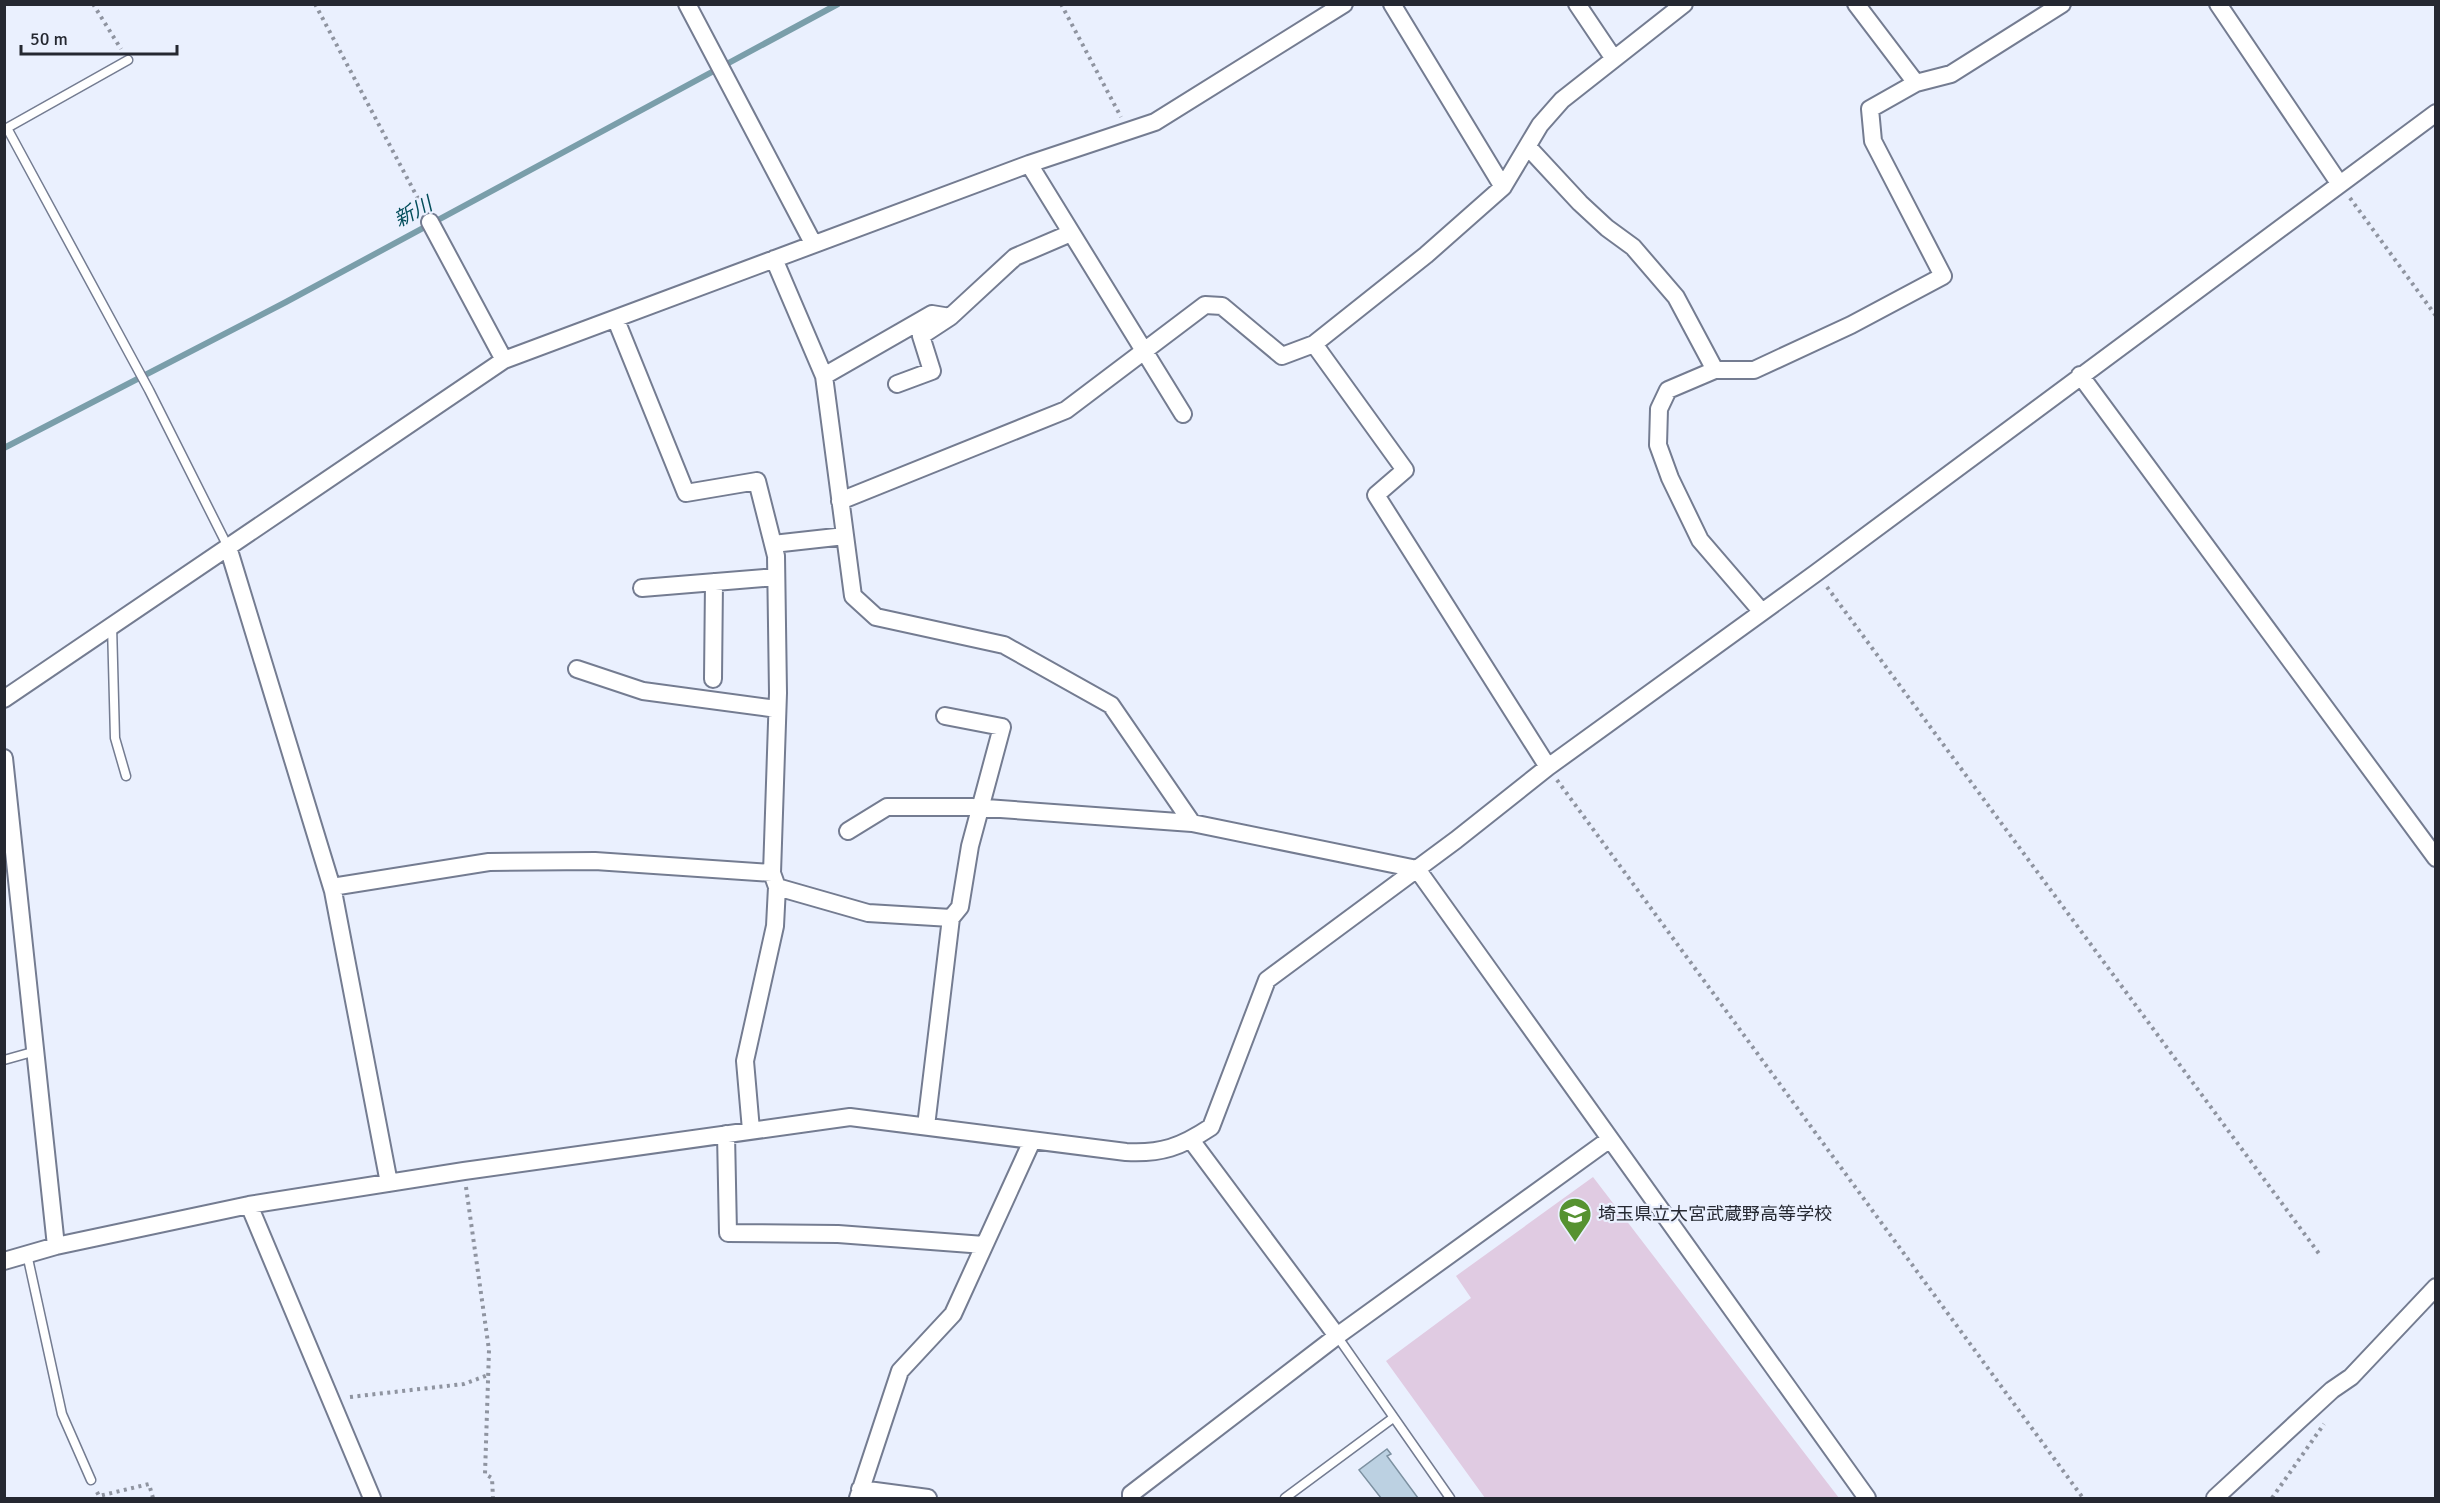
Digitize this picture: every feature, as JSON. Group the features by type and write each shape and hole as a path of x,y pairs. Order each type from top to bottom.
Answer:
{"street":[{"path":"687,4 813,243"},
{"path":"4,699 504,360 1029,164 1155,122 1344,4"},
{"path":"1392,4 1503,187"},
{"path":"1577,4 1614,59"},
{"path":"840,501 1066,410 1205,305 1221,306 1282,356 1314,344 1426,255 1503,187 1540,125 1562,100 1684,4"},
{"path":"1856,4 1916,83"},
{"path":"1762,612 1700,540 1670,478 1658,445 1659,409 1668,390 1715,370 1754,370 1851,325 1943,276 1873,141 1870,109 1916,83 1951,74 2062,4"},
{"path":"2218,4 2339,183"},
{"path":"4,1261 56,1246 249,1205 464,1171 850,1118 1152,1154 1191,1140 1211,1127 1267,980 1417,869 1548,767 1816,573 2436,113"},
{"path":"1528,147 1600,221 1633,247 1676,297 1715,370"},
{"path":"1029,164 1183,414"},
{"path":"430,222 504,360"},
{"path":"897,384 932,371 921,336 950,317 1015,257 1071,233"},
{"path":"774,259 824,376 853,596 876,617 1004,645 1111,705 1192,823"},
{"path":"824,376 932,314 950,317"},
{"path":"616,320 686,493 757,481 773,544 776,577 777,709 775,926 745,1061 751,1130"},
{"path":"1314,344 1405,470 1376,495 1548,767"},
{"path":"2080,375 2436,858"},
{"path":"773,544 845,536"},
{"path":"228,547 332,887 389,1183"},
{"path":"642,588 776,577"},
{"path":"713,679 714,582"},
{"path":"577,669 643,692 777,709"},
{"path":"926,1126 951,918 960,907 970,846 1002,727 945,716"},
{"path":"4,758 56,1246"},
{"path":"848,831 887,807 982,808 1192,823 1417,869 1867,1498"},
{"path":"332,887 489,862 595,861 775,880 868,913 951,918"},
{"path":"726,1134 728,1233 838,1234 984,1245"},
{"path":"1131,1498 1131,1494 1337,1336 1610,1139"},
{"path":"1191,1140 1337,1336"},
{"path":"928,1498 859,1494 900,1371 953,1314 1032,1141"},
{"path":"249,1205 372,1498"},
{"path":"2215,1498 2332,1390 2351,1377 2436,1287"}],"lane":[{"path":"128,60 7,128 148,390 228,547"},
{"path":"112,624 115,738 126,776"},
{"path":"4,1060 36,1051"},
{"path":"27,1254 62,1414 91,1480"},
{"path":"1337,1336 1450,1498"},
{"path":"1285,1498 1394,1418"}],"path":[{"path":"93,4 128,60"},
{"path":"315,4 430,222"},
{"path":"1061,4 1128,131"},
{"path":"2339,183 2436,316"},
{"path":"1816,573 2320,1255"},
{"path":"1548,767 2083,1498"},
{"path":"464,1171 489,1350 485,1474 492,1478 493,1498"},
{"path":"330,1399 464,1384 488,1376"},
{"path":"2272,1498 2330,1414"},
{"path":"91,1480 99,1496 149,1484 153,1498"}],"shaded area":[{"name":"埼玉県立大宮武蔵野高等学校","path":"1593,1177 1839,1498 1485,1498 1386,1361 1471,1298 1456,1276"}],"building":[{"path":"1387,1449 1391,1454 1387,1456 1418,1498 1381,1498 1359,1470"}],"waterway":[{"name":"新川","path":"4,448 286,302 838,4"}],"place":[{"name":"埼玉県立大宮武蔵野高等学校","path":"1575,1243"}]}
